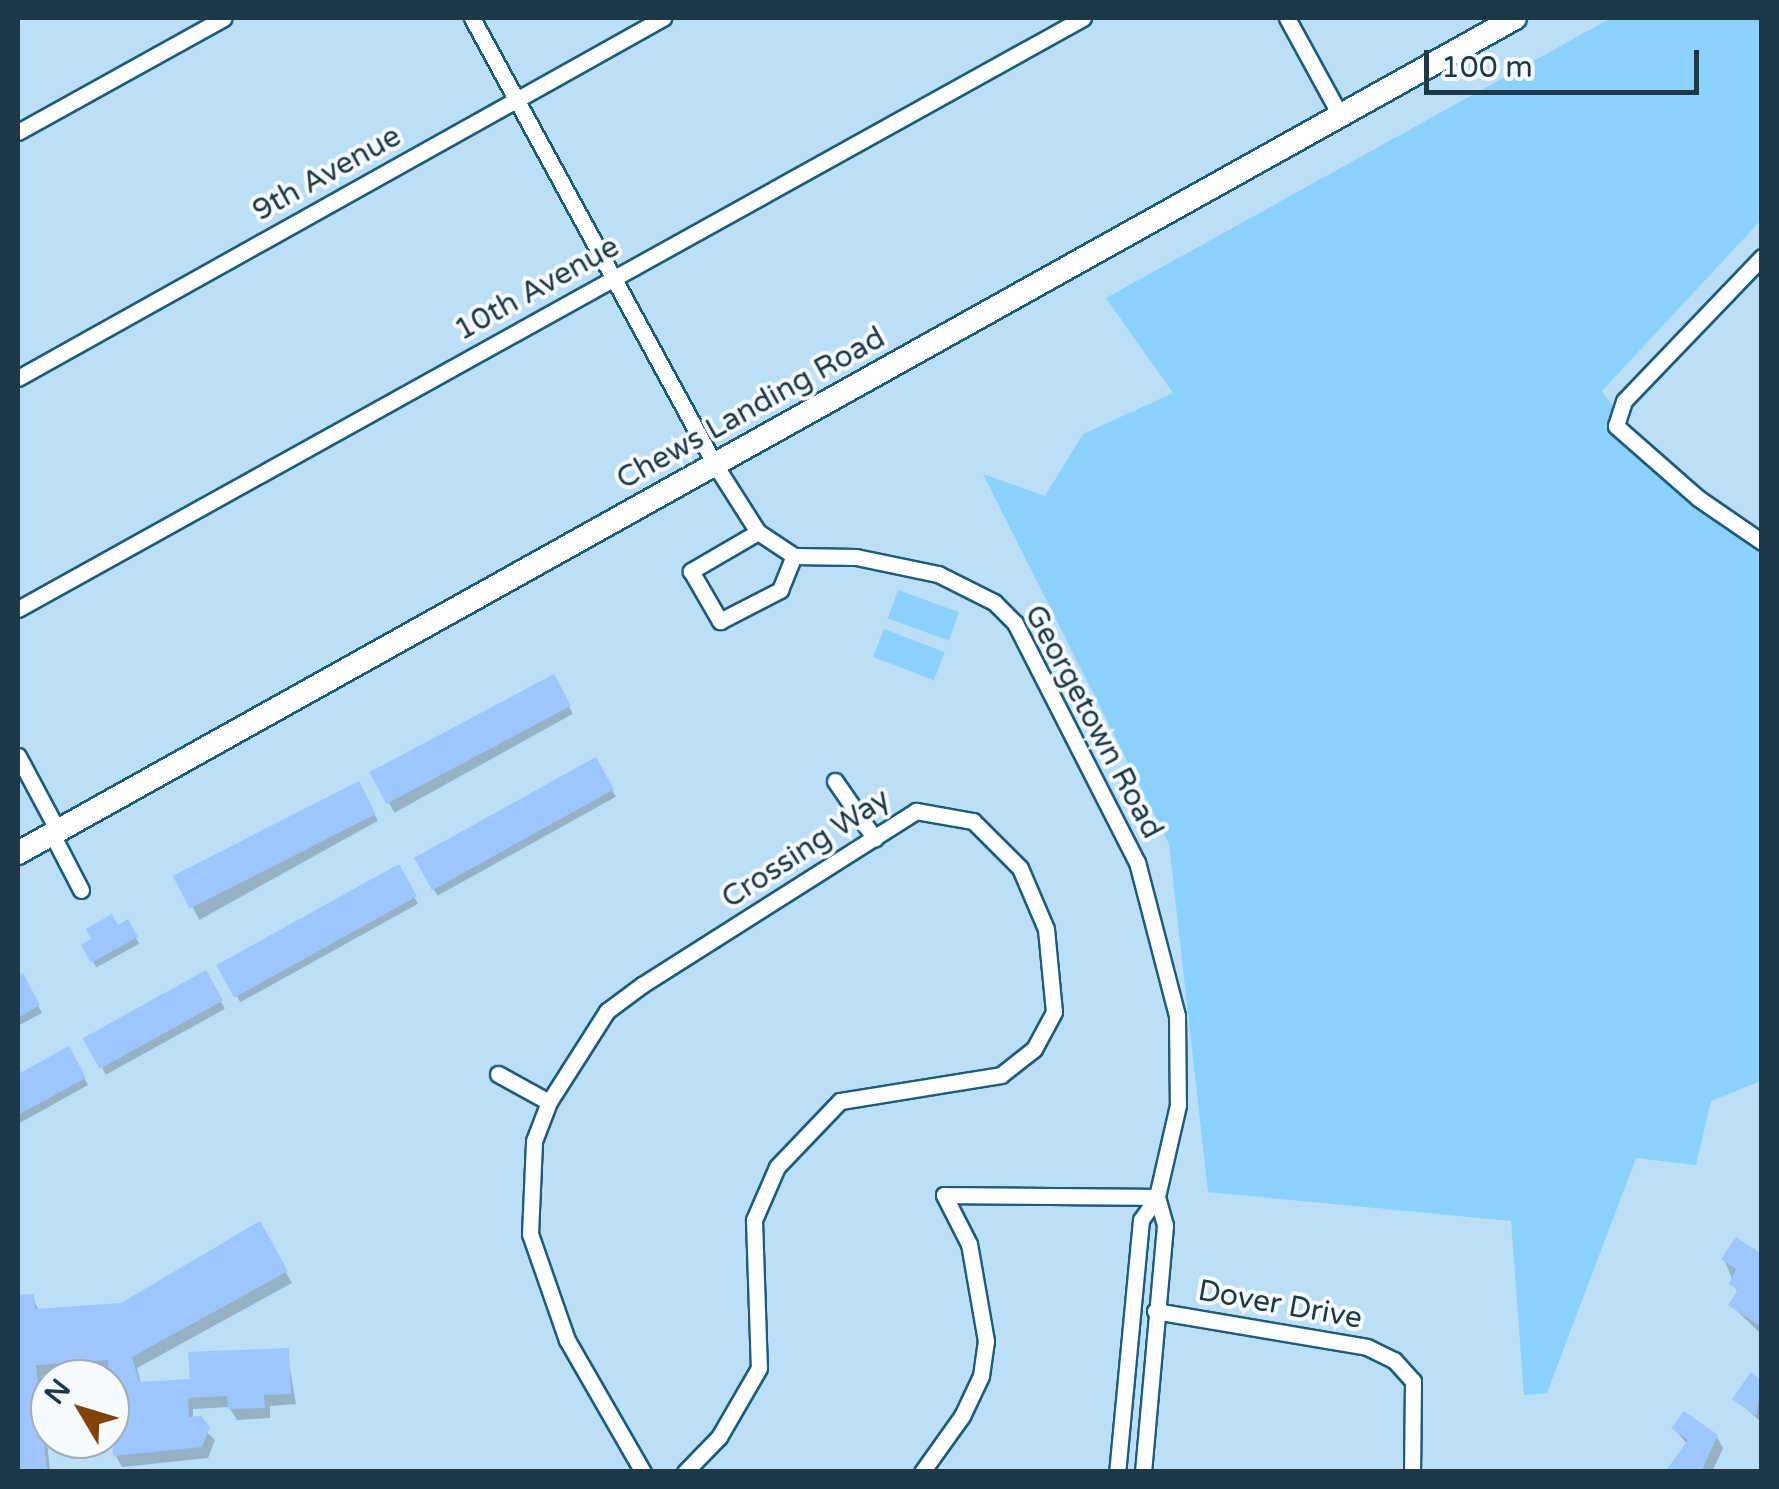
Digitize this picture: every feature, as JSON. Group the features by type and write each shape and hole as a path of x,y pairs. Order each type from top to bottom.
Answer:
{"street":[{"path":"18,132 224,18"},
{"path":"472,18 714,464 758,532 794,556 780,590 720,621 692,571 758,532"},
{"name":"9th Avenue","path":"18,378 663,18"},
{"name":"10th Avenue","path":"18,610 1083,18"},
{"path":"1287,18 1339,114"},
{"name":"Chews Landing Road","path":"18,854 1515,18"},
{"path":"1762,257 1624,400 1616,426 1698,498 1762,542"},
{"name":"Georgetown Road","path":"794,556 856,557 938,574 994,602 1015,623 1137,862 1160,942 1180,1053 1178,1105 1157,1197 1140,1220 1117,1467"},
{"path":"18,756 82,890"},
{"path":"836,780 875,838"},
{"name":"Crossing Way","path":"643,1472 567,1340 530,1234 534,1140 549,1102 608,1011 916,811 973,821 1001,843 1046,929 1054,1012 1034,1050 1000,1075 840,1100 778,1166 754,1220 759,1368 719,1437 685,1472"},
{"path":"498,1074 549,1102"},
{"path":"922,1472 962,1416 981,1376 986,1341 968,1244 944,1195 1157,1197"},
{"name":"Georgetown Road","path":"1141,1468 1165,1224 1157,1197"},
{"name":"Dover Drive","path":"1155,1311 1367,1347 1394,1360 1413,1381 1412,1472"},
{"path":"1117,1467 1141,1468"}],"shaded area":[{"path":"1611,18 1761,18 1761,220 1602,391 1657,469 1761,546 1761,1081 1711,1101 1696,1165 1636,1158 1547,1393 1524,1395 1511,1221 1208,1192 1169,844 983,474 1045,496 1083,434 1173,393 1106,298"},
{"path":"898,590 959,612 949,640 888,618"},
{"path":"884,629 945,652 934,680 873,657"}],"building":[{"path":"554,674 571,706 386,804 369,772"},
{"path":"596,757 614,789 432,890 414,858"},
{"path":"359,781 376,814 190,909 173,876"},
{"path":"399,864 417,896 234,998 216,965"},
{"path":"112,914 118,925 128,919 138,937 91,963 81,945 91,939 86,929"},
{"path":"206,970 223,1001 100,1069 83,1038"},
{"path":"23,973 40,1005 18,1018 18,976"},
{"path":"69,1046 86,1078 18,1115 18,1074"},
{"path":"260,1221 288,1271 132,1357 139,1382 190,1379 188,1352 289,1348 291,1394 264,1395 265,1408 228,1409 227,1396 188,1398 189,1417 201,1416 210,1427 202,1447 130,1454 130,1359 30,1359 30,1459 46,1459 47,1472 18,1472 18,1295 34,1294 35,1309 121,1303"},
{"path":"1736,1237 1762,1254 1762,1327 1728,1305 1738,1290 1729,1284 1736,1269 1721,1259"},
{"path":"1751,1372 1762,1380 1756,1416 1732,1399"},
{"path":"1684,1411 1718,1435 1701,1472 1665,1472 1688,1440 1671,1428"}]}
